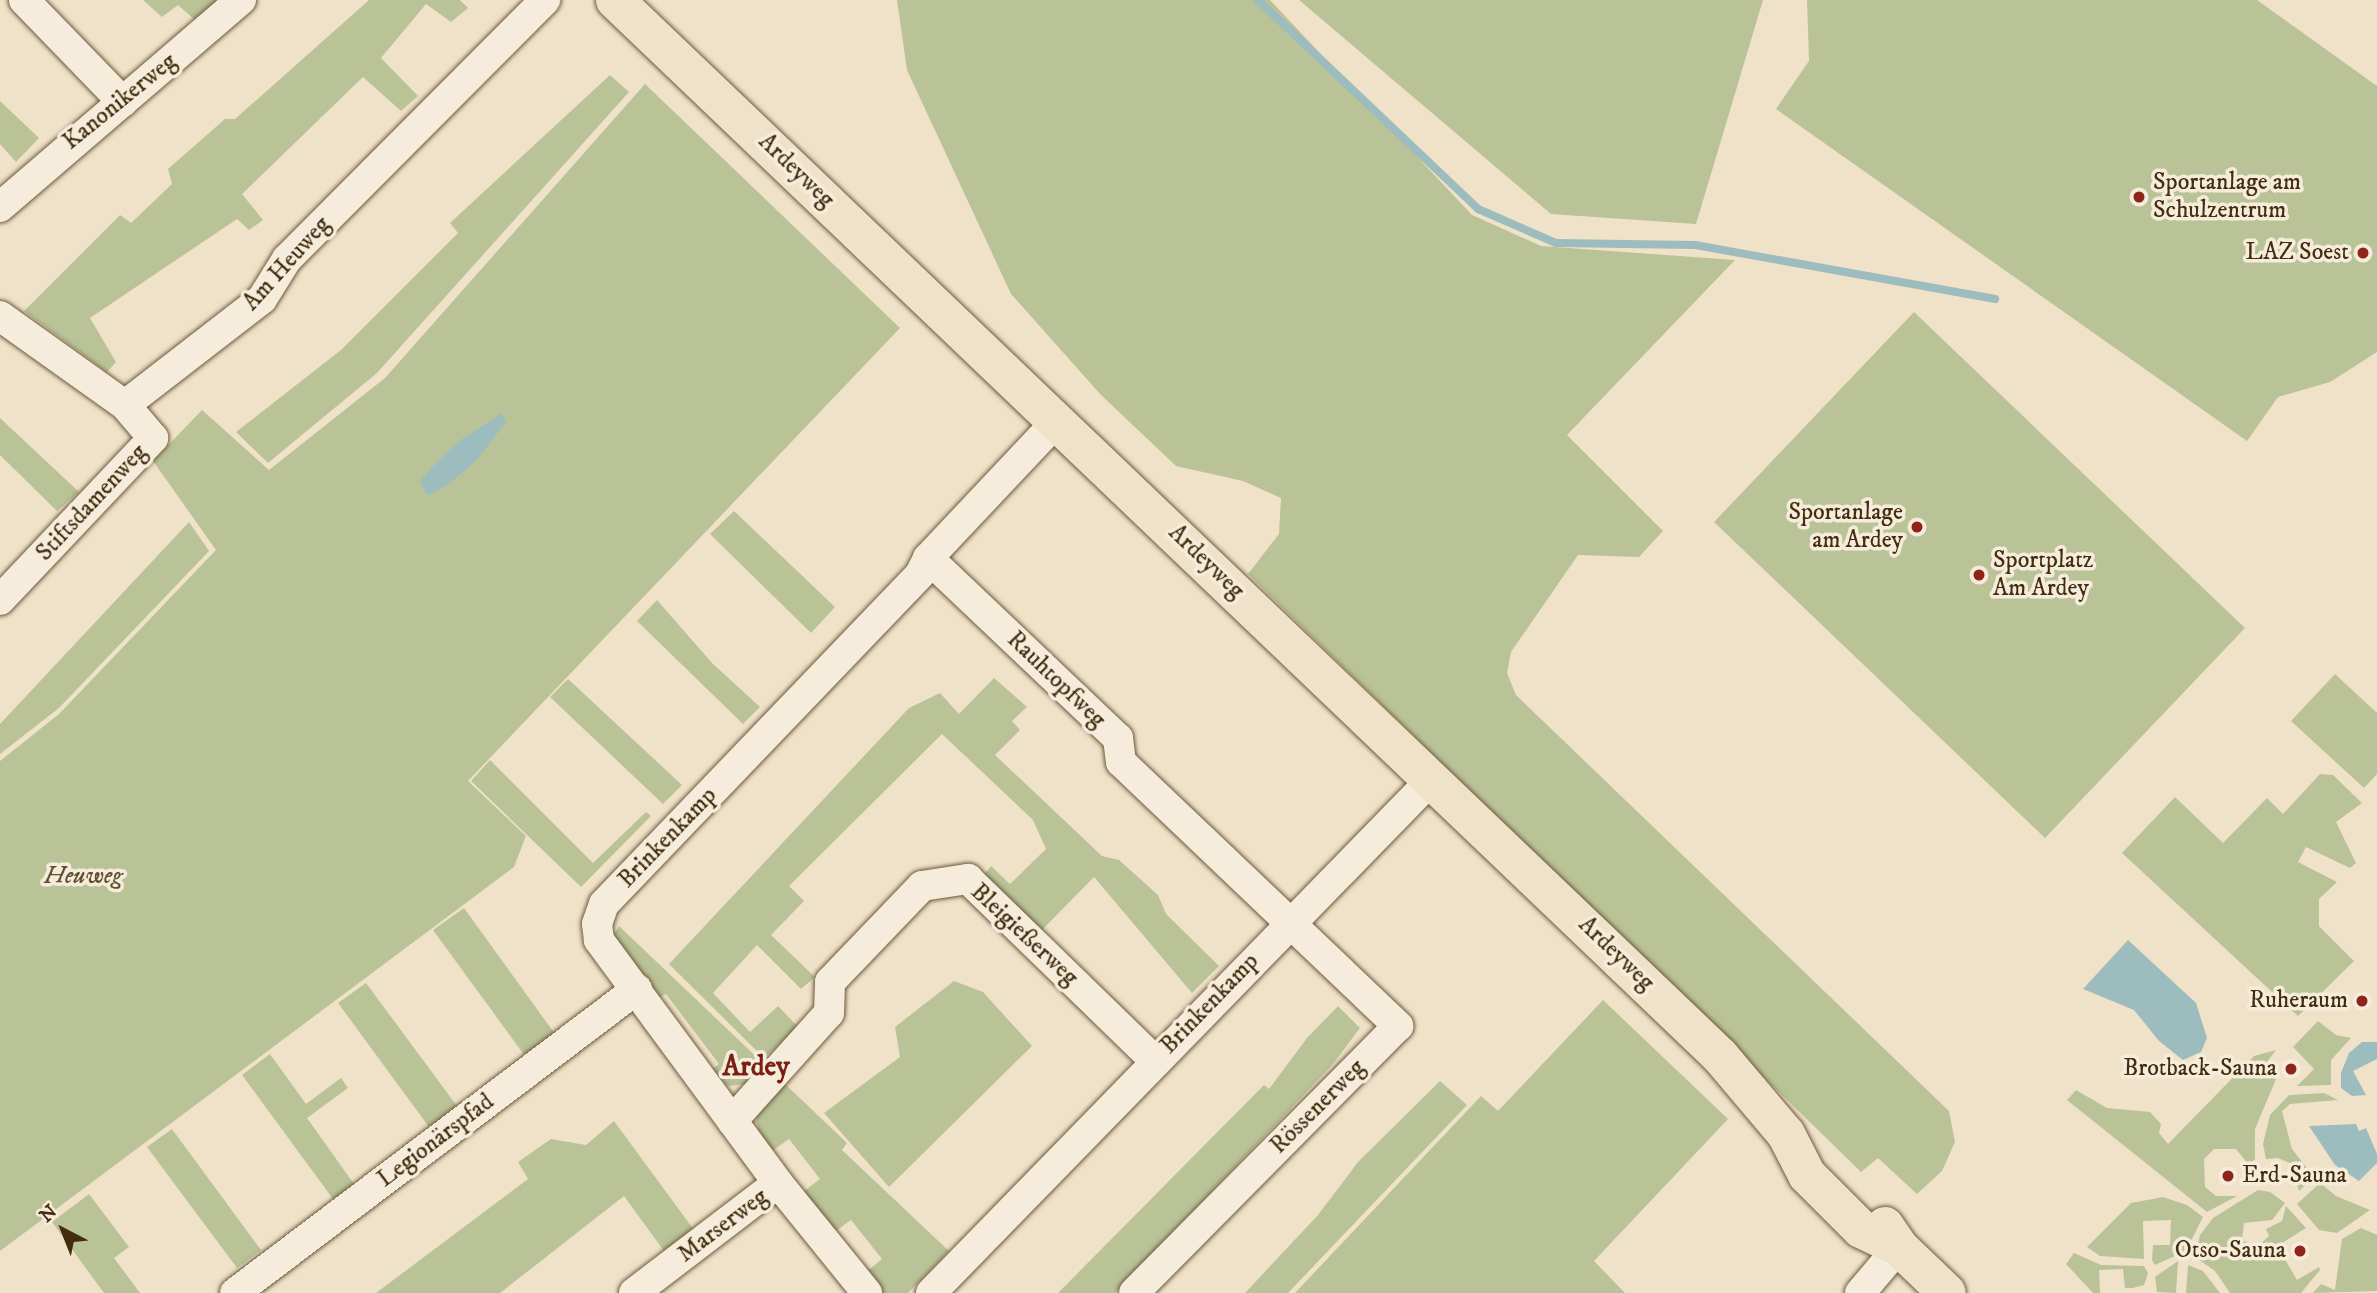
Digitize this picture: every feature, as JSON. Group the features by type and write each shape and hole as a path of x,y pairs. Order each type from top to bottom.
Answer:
{"main road":[{"name":"Ardeyweg","path":"615,0 1433,778 1720,1056 1786,1134 1807,1175 1847,1216 1861,1229 1899,1247 1947,1293"}],"street":[{"path":"24,0 123,102"},
{"name":"Kanonikerweg","path":"0,207 54,156 123,102 241,0"},
{"name":"Am Heuweg","path":"125,405 262,299 287,259 545,0"},
{"path":"0,316 125,405"},
{"name":"Stiftsdamenweg","path":"0,600 153,438 125,405"},
{"name":"Brinkenkamp","path":"867,1293 779,1184 637,989 598,940 597,924 604,904 920,574 928,558 1058,420"},
{"name":"Rauhtopfweg","path":"928,558 1118,738 1121,762 1293,923"},
{"name":"Brinkenkamp","path":"930,1293 1433,778"},
{"name":"Bleigießerweg","path":"732,1121 829,1013 830,982 922,886 968,880 1156,1060"},
{"name":"Rössenerweg","path":"1135,1293 1398,1026 1293,923"},
{"name":"Legionärspfad","path":"234,1293 637,989"},
{"name":"Marserweg","path":"634,1293 779,1184"},
{"path":"1860,1293 1899,1247"}],"green space":[{"path":"143,0 219,0 195,20 178,5 162,17"},
{"path":"369,0 460,0 468,8 451,22 426,4 381,58 418,96 401,111 363,77 242,194 263,220 249,230 237,219 90,318 116,362 107,372 24,311 120,215 131,223 172,184 168,169 225,119 235,119"},
{"path":"897,0 1270,0 1472,215 1541,246 1735,260 1567,435 1663,531 1639,557 1578,555 1511,652 1507,673 1516,695 1949,1111 1955,1142 1942,1171 1917,1194 1878,1158 1861,1172 1248,574 1279,534 1281,498 1243,481 1176,466 1101,395 1011,294 907,70"},
{"path":"1299,0 1763,0 1696,224 1551,214"},
{"name":"Sportanlage am Schulzentrum","path":"1807,0 2257,0 2377,86 2377,352 2330,382 2278,397 2247,441 1776,109 1809,61"},
{"path":"610,75 629,92 377,373 268,463 236,432 341,350 458,233 450,223"},
{"name":"Heuweg","path":"645,84 900,328 468,781 526,836 514,867 0,1251 0,761 59,714 216,550 153,461 202,410 269,470 385,378"},
{"path":"0,101 39,138 16,162 0,144"},
{"name":"Sportplatz Am Ardey","path":"1914,312 2245,628 2045,838 1714,522"},
{"path":"0,418 79,492 57,511 0,455"},
{"path":"734,511 835,607 811,633 710,534"},
{"path":"189,522 209,551 59,708 0,754 0,724"},
{"path":"657,600 712,663 760,707 743,724 637,621"},
{"path":"2335,674 2377,713 2377,774 2364,788 2291,721"},
{"path":"994,678 1027,707 1012,721 1020,730 995,755 1102,856 1119,860 1158,895 1166,914 1219,966 1192,993 1094,877 1040,932 983,876 991,866 1010,884 1046,849 1033,820 942,734 789,886 804,901 771,935 815,977 801,989 757,945 713,993 750,1032 778,1006 798,1027 764,1058 669,964 909,708 940,693 959,714"},
{"path":"568,679 682,785 663,804 550,697"},
{"path":"490,760 593,863 646,812 651,816 581,887 471,781"},
{"path":"2320,774 2333,775 2362,803 2336,822 2356,863 2350,868 2306,847 2298,862 2337,882 2319,899 2319,926 2354,961 2298,1016 2122,853 2175,797 2223,843 2267,798 2283,814"},
{"path":"464,908 555,1034 525,1056 433,930"},
{"path":"619,926 766,1066 746,1084 728,1086 711,1070 719,1064 666,994 658,998 613,937"},
{"path":"954,981 983,992 1032,1046 889,1187 824,1113 900,1057 895,1027"},
{"path":"366,983 457,1106 429,1127 338,1003"},
{"path":"1603,1000 1728,1119 1594,1261 1625,1293 1295,1293 1481,1096 1498,1111"},
{"path":"1338,1006 1360,1028 1333,1064 1115,1293 1058,1293 1264,1085 1269,1089 1307,1038"},
{"path":"2318,1021 2336,1035 2351,1038 2331,1060 2331,1085 2297,1086 2314,1069 2293,1047"},
{"path":"2276,1050 2264,1066 2276,1079 2255,1129 2255,1159 2249,1165 2236,1149 2214,1149 2204,1159 2205,1187 2216,1196 2237,1196 2207,1212 2067,1100 2076,1090 2107,1108 2150,1112 2161,1124 2159,1133 2168,1144 2254,1056"},
{"path":"270,1054 306,1104 341,1078 348,1088 307,1118 354,1184 333,1199 242,1075"},
{"path":"1440,1081 1467,1105 1288,1293 1245,1293 1318,1215 1358,1162"},
{"path":"783,1082 847,1143 842,1150 949,1251 908,1293 884,1293 873,1284 864,1274 882,1259 851,1220 833,1233 803,1192 820,1179 789,1139 772,1151 759,1134 755,1114"},
{"path":"2324,1093 2338,1100 2290,1104 2282,1111 2292,1149 2314,1177 2299,1191 2292,1164 2278,1158 2266,1159 2263,1144 2270,1115 2289,1095"},
{"path":"614,1121 694,1230 664,1251 624,1196 500,1293 376,1293 528,1179 518,1162 551,1139 586,1145"},
{"path":"172,1129 261,1250 237,1268 147,1147"},
{"path":"2320,1183 2336,1196 2370,1210 2337,1233 2319,1230 2297,1204"},
{"path":"2258,1190 2270,1192 2285,1203 2272,1220 2244,1223 2242,1240 2257,1247 2269,1236 2266,1229 2282,1221 2286,1206 2306,1228 2277,1246 2297,1280 2319,1267 2320,1270 2301,1293 2230,1293 2215,1271 2195,1257 2200,1235 2213,1218"},
{"path":"89,1194 129,1247 114,1258 140,1293 104,1293 52,1222"},
{"path":"2163,1197 2187,1205 2203,1217 2186,1251 2155,1265 2152,1260 2153,1245 2170,1245 2171,1220 2143,1221 2144,1259 2100,1256 2087,1247 2131,1203"},
{"path":"2361,1228 2377,1235 2377,1291 2313,1293 2321,1284 2335,1290 2342,1239"},
{"path":"2074,1253 2101,1265 2144,1266 2148,1273 2144,1285 2125,1288 2123,1269 2099,1270 2100,1293 2093,1293 2066,1264"},
{"path":"2178,1261 2176,1293 2157,1292 2155,1277"},
{"path":"2188,1265 2203,1271 2220,1293 2186,1293"}],"water":[{"path":"502,413 506,422 476,461 446,486 429,495 424,491 420,481 433,466 459,441"},
{"path":"2128,940 2196,1003 2207,1038 2201,1052 2183,1060 2159,1041 2134,1010 2083,989"},
{"path":"2362,1042 2377,1042 2377,1059 2353,1071 2366,1095 2352,1096 2341,1088 2341,1073 2349,1053"},
{"path":"2356,1124 2359,1131 2366,1128 2377,1154 2377,1163 2359,1181 2335,1165 2309,1126"}],"waterway":[{"path":"1258,0 1478,209 1556,243 1695,245 1995,299"}],"place":[{"name":"Sportanlage am Schulzentrum","path":"2139,197"},
{"name":"LAZ Soest","path":"2363,253"},
{"name":"Sportanlage am Ardey","path":"1917,527"},
{"name":"Sportplatz Am Ardey","path":"1979,575"},
{"name":"Ruheraum","path":"2362,1001"},
{"name":"Brotback-Sauna","path":"2291,1069"},
{"name":"Erd-Sauna","path":"2228,1176"},
{"name":"Otso-Sauna","path":"2300,1251"}],"district":[{"name":"Ardey","path":"756,1067"}]}
